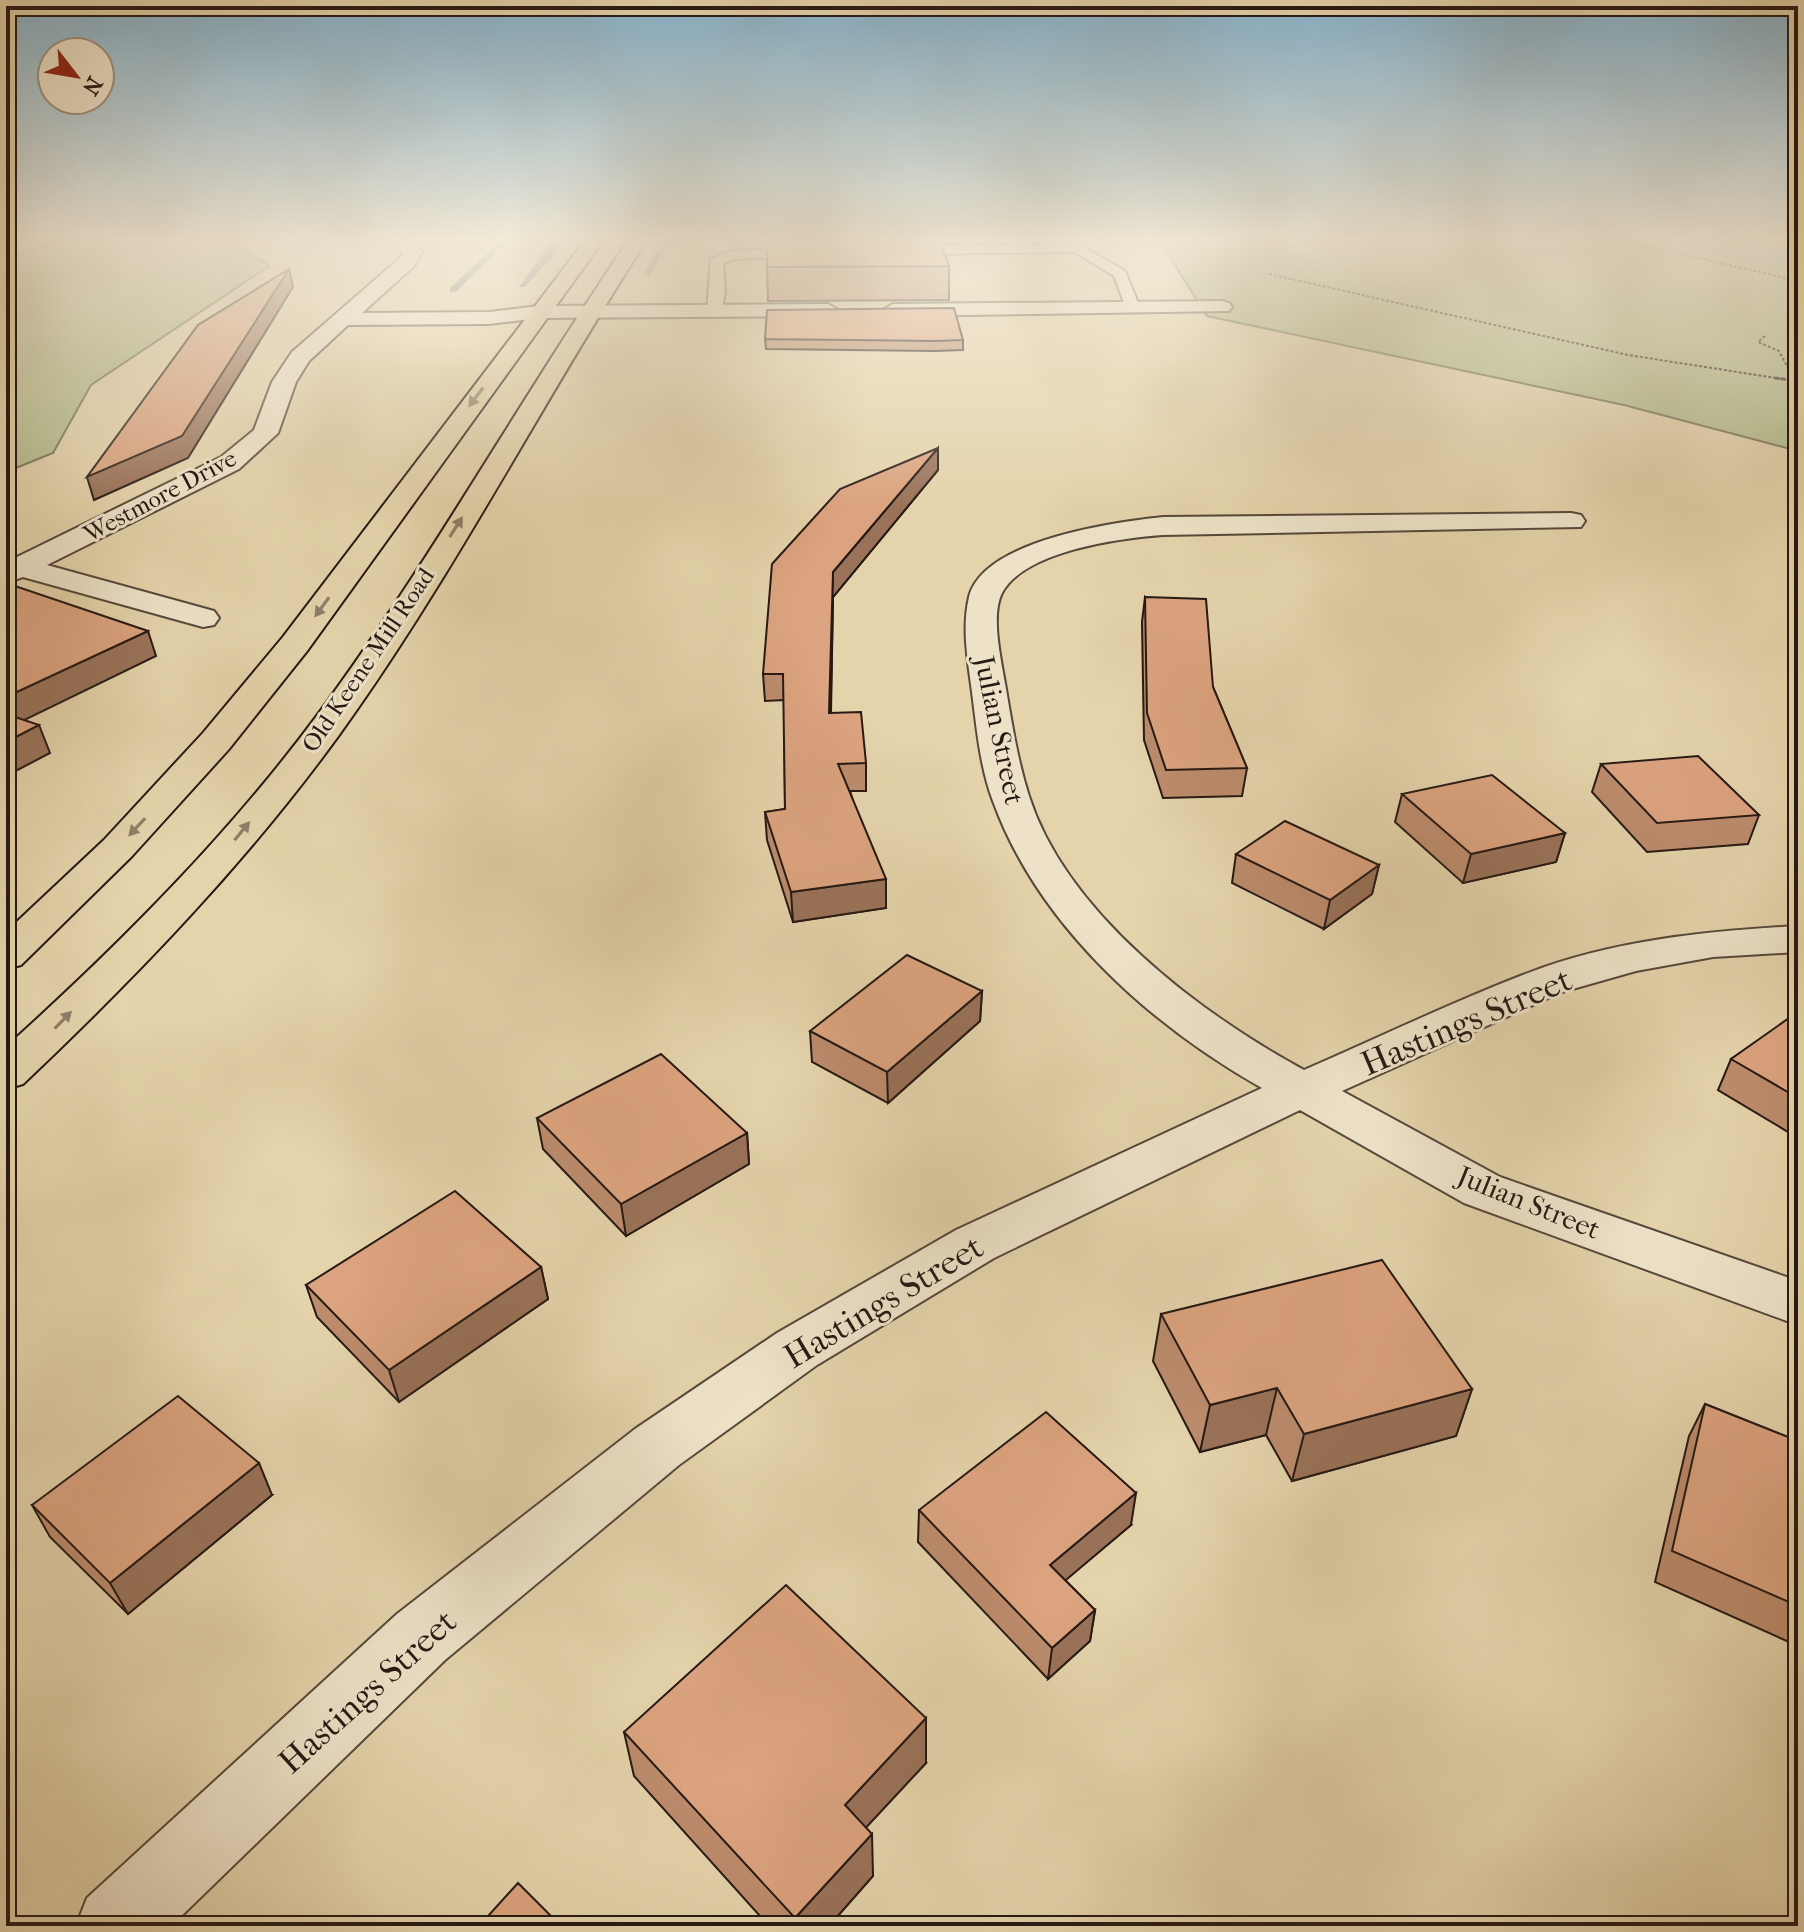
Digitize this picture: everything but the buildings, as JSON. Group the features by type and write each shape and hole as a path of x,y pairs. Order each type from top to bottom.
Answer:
{"main road":[{"path":"6,956 118,848 216,741 295,644 527,328"},
{"name":"Old Keene Mill Road","path":"6,1073 49,1034 217,862 301,759 365,673 584,328"}],"street":[{"name":"Westmore Drive","path":"10,568 230,463 265,433 284,382 300,357 335,328"},
{"name":"Julian Street","path":"1571,521 1163,526 1119,530 1042,549 1000,575 985,594 981,636 994,724 1010,797 1025,833 1062,893 1127,967 1186,1018 1263,1068 1306,1089 1482,1190 1798,1303"},
{"path":"10,568 203,618"},
{"name":"Hastings Street","path":"115,1926 421,1637 657,1447 797,1349 975,1244 1231,1121 1546,982 1631,958 1713,944 1798,939"}],"path":[{"path":"1509,328 1628,355 1798,379"},
{"path":"1765,336 1758,342 1779,351 1790,372 1798,379"}],"green space":[{"path":"6,328 176,328 91,385 53,453 6,472"},
{"path":"1264,328 1798,328 1798,451 1624,405"}]}
